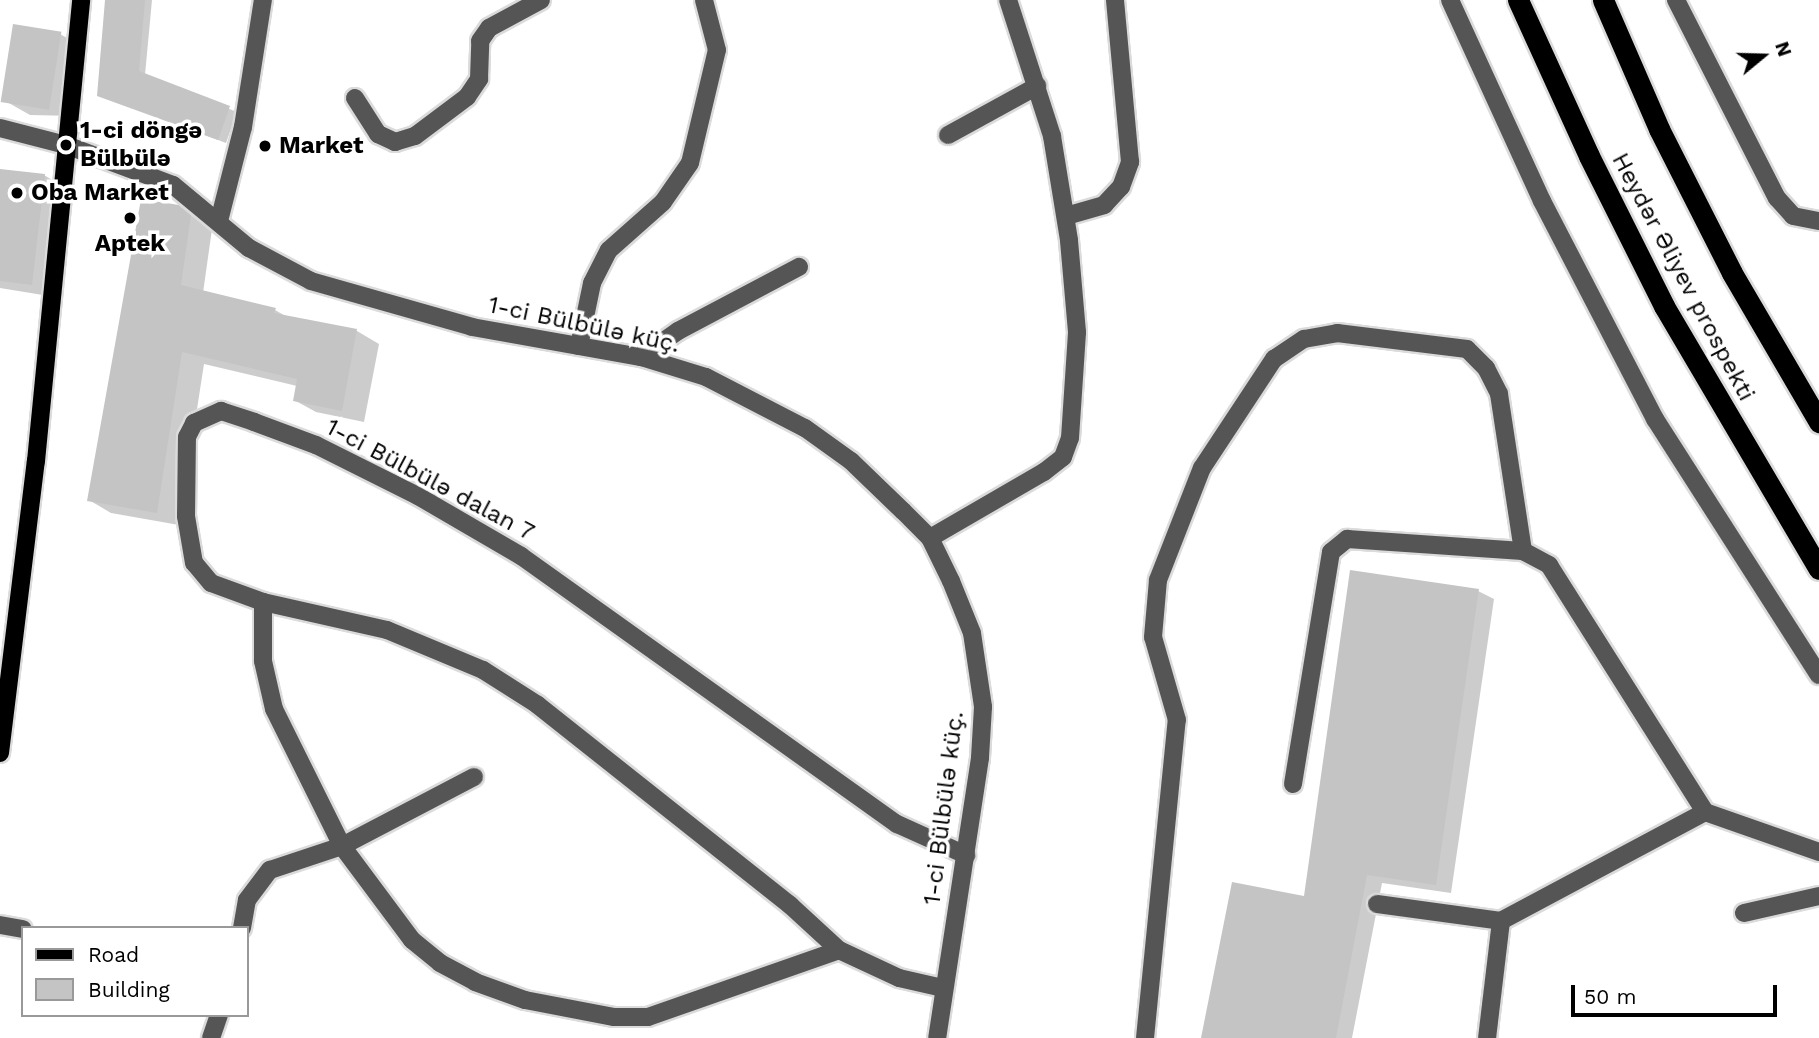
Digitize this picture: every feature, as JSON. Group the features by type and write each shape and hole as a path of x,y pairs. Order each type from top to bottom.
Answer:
{"highway":[{"name":"Heydər Əliyev prospekti","path":"1518,0 1589,156 1664,306 1819,569"},
{"name":"Heydər Əliyev prospekti","path":"1603,0 1659,129 1720,249 1819,422"}],"main road":[{"path":"0,753 36,461 81,0"}],"street":[{"path":"219,221 243,127 263,0"},
{"path":"355,98 378,134 395,142 415,136 467,97 480,79 480,41 489,28 541,0"},
{"path":"579,346 592,283 609,250 663,202 690,163 718,50 704,0"},
{"path":"930,538 1063,457 1070,438 1077,332 1066,216 1052,136 1008,0"},
{"path":"1066,216 1104,205 1121,187 1130,162 1115,0"},
{"path":"1450,0 1542,201 1656,419 1819,675"},
{"path":"1676,0 1777,198 1793,216 1819,221"},
{"path":"948,135 1037,86"},
{"name":"1-ci Bülbülə küç.","path":"0,128 65,145 173,185 249,248 311,281 472,327 641,357 737,390 805,428 851,461 930,538 972,633 983,707 966,855 937,1038"},
{"path":"641,357 678,331 799,267"},
{"path":"1145,1038 1177,720 1153,637 1158,580 1202,468 1274,359 1304,339 1337,333 1467,349 1486,368 1499,394 1523,551"},
{"name":"1-ci Bülbülə dalan 7","path":"943,988 899,978 839,950 790,905 538,705 483,670 387,630 263,602 211,583 194,563 183,483 187,437 203,415 221,411 316,445 418,496 532,564 897,824 966,855"},
{"path":"1293,784 1331,552 1347,539 1523,551 1549,565 1705,812 1819,852"},
{"path":"263,602 263,661 274,709 342,846 412,940 440,963 475,982 525,1000 614,1017 648,1017 839,950"},
{"path":"242,926 247,900 270,870 342,846 474,777"},
{"path":"1377,904 1502,921 1705,812"},
{"path":"1744,913 1819,897"},
{"path":"1487,1038 1502,921"},
{"path":"0,925 21,929"},
{"path":"211,1038 218,1017"}],"building":[{"path":"105,0 145,0 139,71 230,106 218,140 97,96"},
{"path":"13,24 61,32 49,110 1,102"},
{"path":"0,169 45,174 32,285 0,281"},
{"path":"141,199 179,205 191,215 181,285 276,308 274,313 357,329 342,411 293,401 297,379 182,352 157,513 87,501"},
{"path":"1350,570 1479,589 1436,885 1367,875 1336,1038 1201,1038 1232,882 1304,896"}],"place":[{"name":"1-ci döngə Bülbülə","path":"66,145"},
{"name":"Market","path":"265,146"},
{"name":"Oba Market","path":"17,193"},
{"name":"Aptek","path":"130,218"}]}
